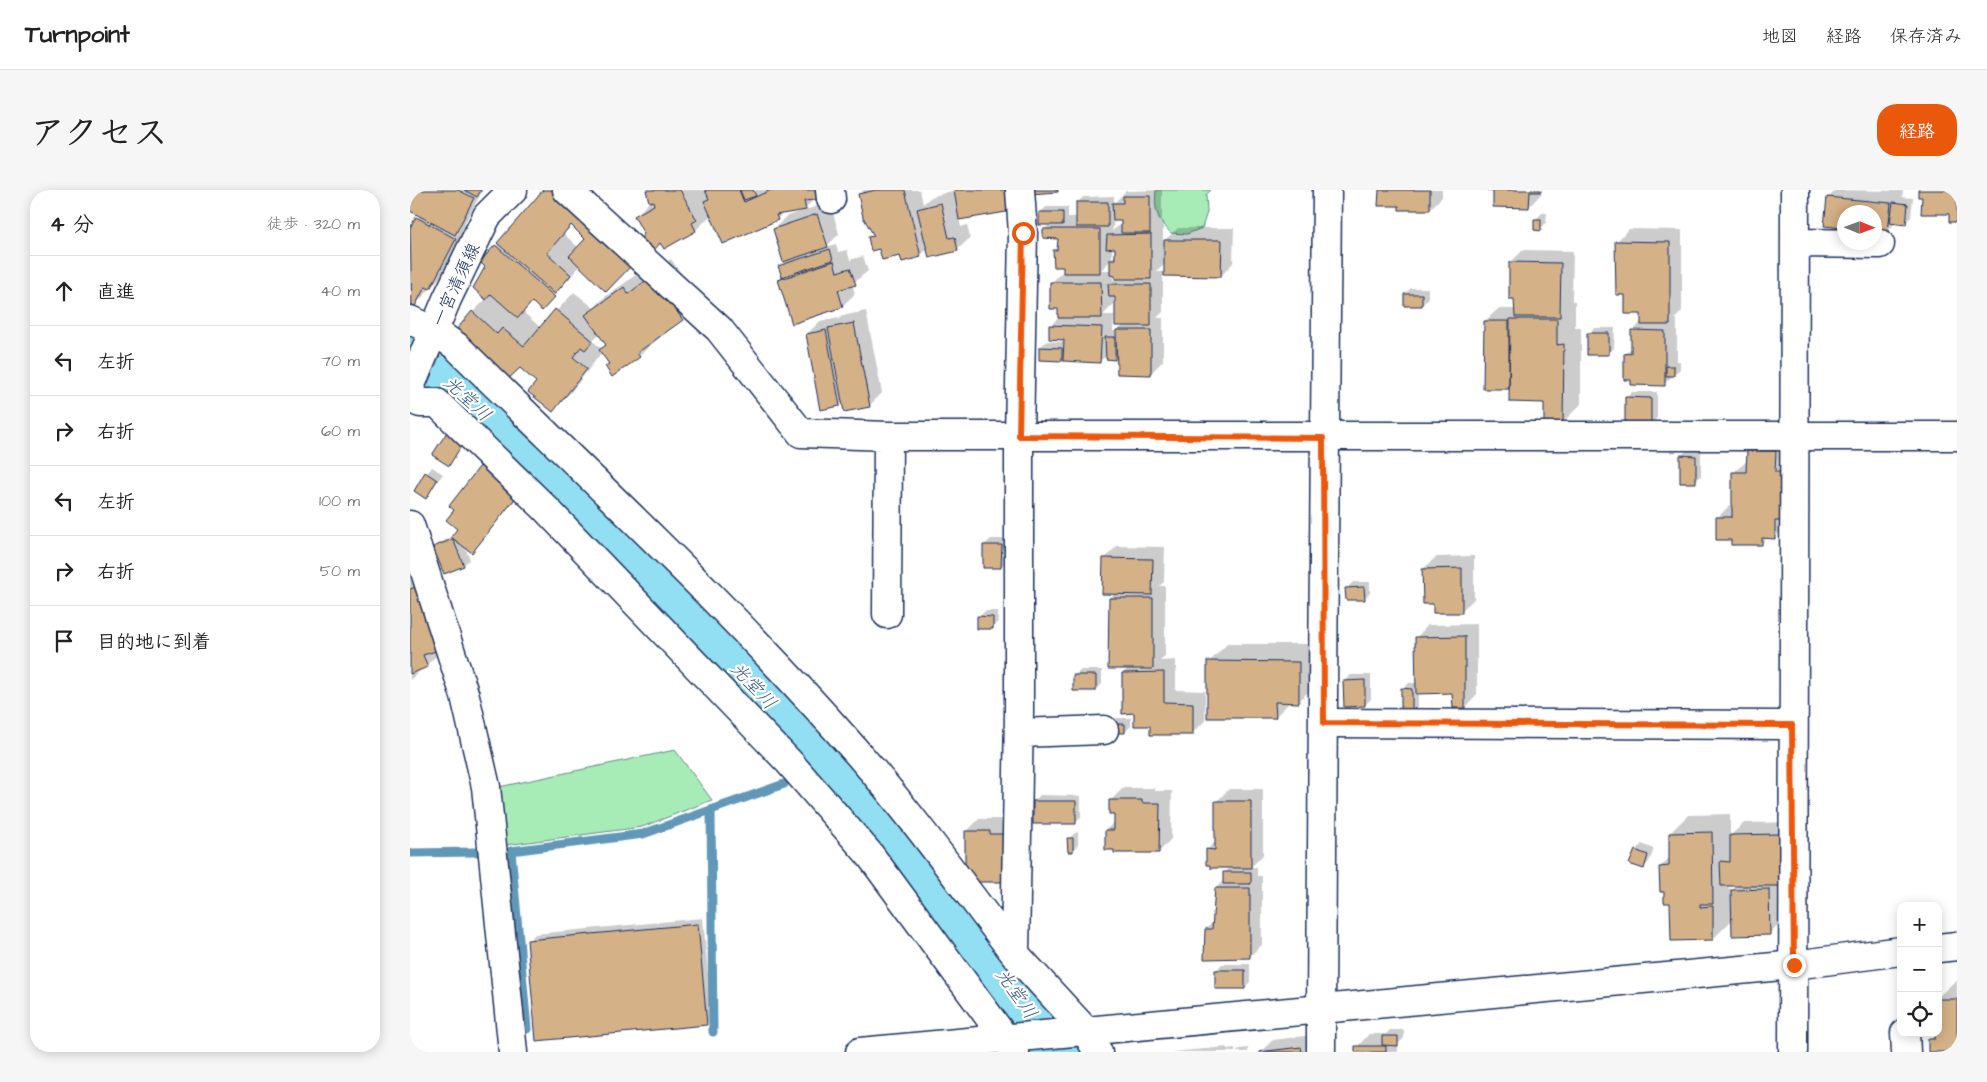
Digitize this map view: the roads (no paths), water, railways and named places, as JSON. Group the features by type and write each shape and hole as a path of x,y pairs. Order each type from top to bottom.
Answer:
{"street":[{"name":"一宮清須線","path":"410,387 488,216 513,190"},
{"path":"567,190 719,330 801,433 888,436 1323,438 1957,436"},
{"path":"1015,954 1019,732 1019,436 1023,233 1020,190"},
{"path":"1321,1052 1324,723 1323,438 1327,190"},
{"path":"1793,1052 1792,725 1795,190"},
{"path":"1795,243 1837,243"},
{"path":"410,320 456,346 757,643 860,756 911,817 1015,954 1085,1038"},
{"path":"410,398 420,403 437,403 546,509 789,762 870,855 1011,1043"},
{"path":"887,614 888,436"},
{"path":"410,525 465,696 486,787 513,1052"},
{"path":"1324,723 1792,725"},
{"path":"1019,732 1104,730"},
{"path":"1942,948 1957,946"},
{"path":"860,1052 1085,1038 1321,1010 1794,965 1897,952"},
{"path":"1905,1037 1906,1052"}],"waterway":[{"name":"光堂川","path":"410,357 447,378 671,599 816,752 989,956 1057,1052"},
{"path":"527,1029 511,851 643,834 784,784"},
{"path":"711,810 713,1032"},
{"path":"410,853 476,852"}]}
